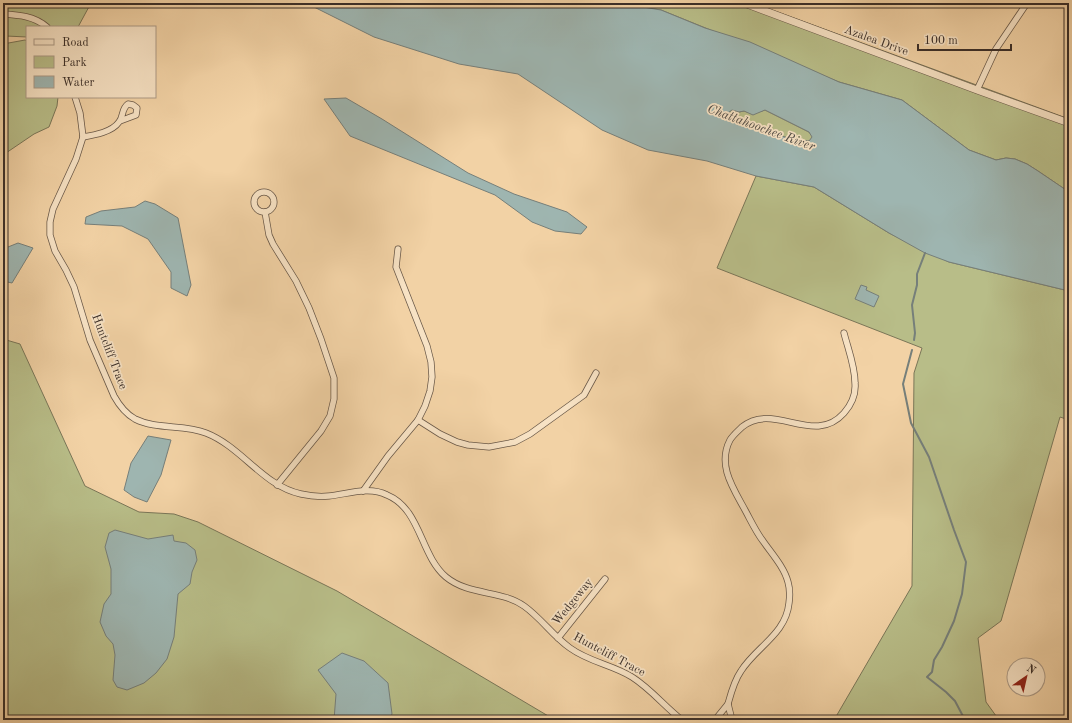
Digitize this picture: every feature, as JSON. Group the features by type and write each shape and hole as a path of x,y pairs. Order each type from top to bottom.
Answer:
{"street":[{"name":"Azalea Drive","path":"744,3 1069,123"},
{"path":"977,90 996,48 1027,3"},
{"path":"3,14 21,15 34,19 45,26"},
{"name":"Huntcliff Trace","path":"75,98 80,113 83,137 76,159 53,209 50,222 50,235 55,252 74,287 90,340 114,396 119,404 135,418 153,424 192,428 217,438 231,447 277,485 301,494 316,496 363,491 375,491 387,494 398,501 407,510 432,560 446,577 466,589 500,596 523,605 568,647 584,657 618,669 632,677 682,720"},
{"path":"83,137 103,132 120,122"},
{"path":"265,212 273,244 296,281 309,308 331,369 335,387 334,399 327,422 277,485"},
{"path":"363,491 388,456 418,420 430,391 432,377 431,362 427,346 396,267 398,249"},
{"path":"715,720 728,704 733,686 741,671 776,633 783,623 788,610 790,594 784,572 760,537 729,481 725,464 726,449 731,439 738,431 746,424 755,420 772,419 804,426 821,427 831,424 842,416 852,401 855,383 854,372 844,333"},
{"path":"418,420 440,434 457,442 468,445 489,447 515,442 530,434 584,395 596,373"},
{"name":"Wedgeway","path":"558,638 605,579"},
{"path":"728,704 732,720"}],"green space":[{"path":"3,3 91,3 79,26 26,26 26,37 3,37"},
{"path":"607,3 753,3 1069,119 1069,192 1027,164 1015,159 1006,158 996,160 969,150 902,100 839,82 661,10 620,6"},
{"path":"26,40 26,98 58,98 57,106 49,127 34,134 3,155 3,44"},
{"path":"732,110 739,112 744,111 753,114 765,110 809,132 813,137 809,141 795,140 732,120 728,115"},
{"path":"756,176 814,187 889,233 949,262 1069,291 1069,420 1060,417 1001,621 978,638 986,702 999,720 834,720 912,586 914,373 922,348 717,268"},
{"path":"3,339 20,344 85,486 139,512 174,514 198,522 337,591 555,720 3,720"}],"water":[{"path":"306,3 607,3 616,6 643,7 661,10 705,28 750,42 839,82 902,100 969,150 996,160 1006,158 1015,159 1027,164 1069,192 1069,291 949,262 925,253 889,233 814,187 756,176 707,161 648,150 602,130 518,74 459,64 374,37","holes":["732,110 739,112 744,111 753,115 765,110 809,132 812,137 809,141 795,140 732,120 728,115"]},
{"path":"346,98 468,173 514,194 567,212 587,227 581,234 555,231 532,222 495,195 350,136 324,99"},
{"path":"145,201 155,204 178,218 191,285 187,296 171,288 171,272 148,239 122,226 85,224 86,217 101,211 135,207"},
{"path":"18,243 33,248 12,283 3,281 3,249"},
{"path":"861,285 867,287 866,290 879,296 874,307 855,299"},
{"path":"148,436 171,440 161,475 147,502 134,497 124,490 131,463"},
{"path":"115,530 148,539 173,535 174,541 186,543 195,550 197,560 192,572 190,584 178,594 174,637 167,659 156,673 144,683 127,690 117,687 113,680 115,655 113,644 106,636 100,622 104,604 111,594 111,569 105,547 109,533"},
{"path":"342,653 364,661 388,683 392,714 389,720 334,720 336,694 318,670"}],"waterway":[{"path":"914,340 915,333 912,305 917,285 917,274 925,253"},
{"path":"912,350 903,384 911,423 929,457 966,562 962,594 954,621 934,660 932,672 927,677 955,701 965,720"}],"water label":[{"name":"Chattahoochee River","path":"761,128"}]}
